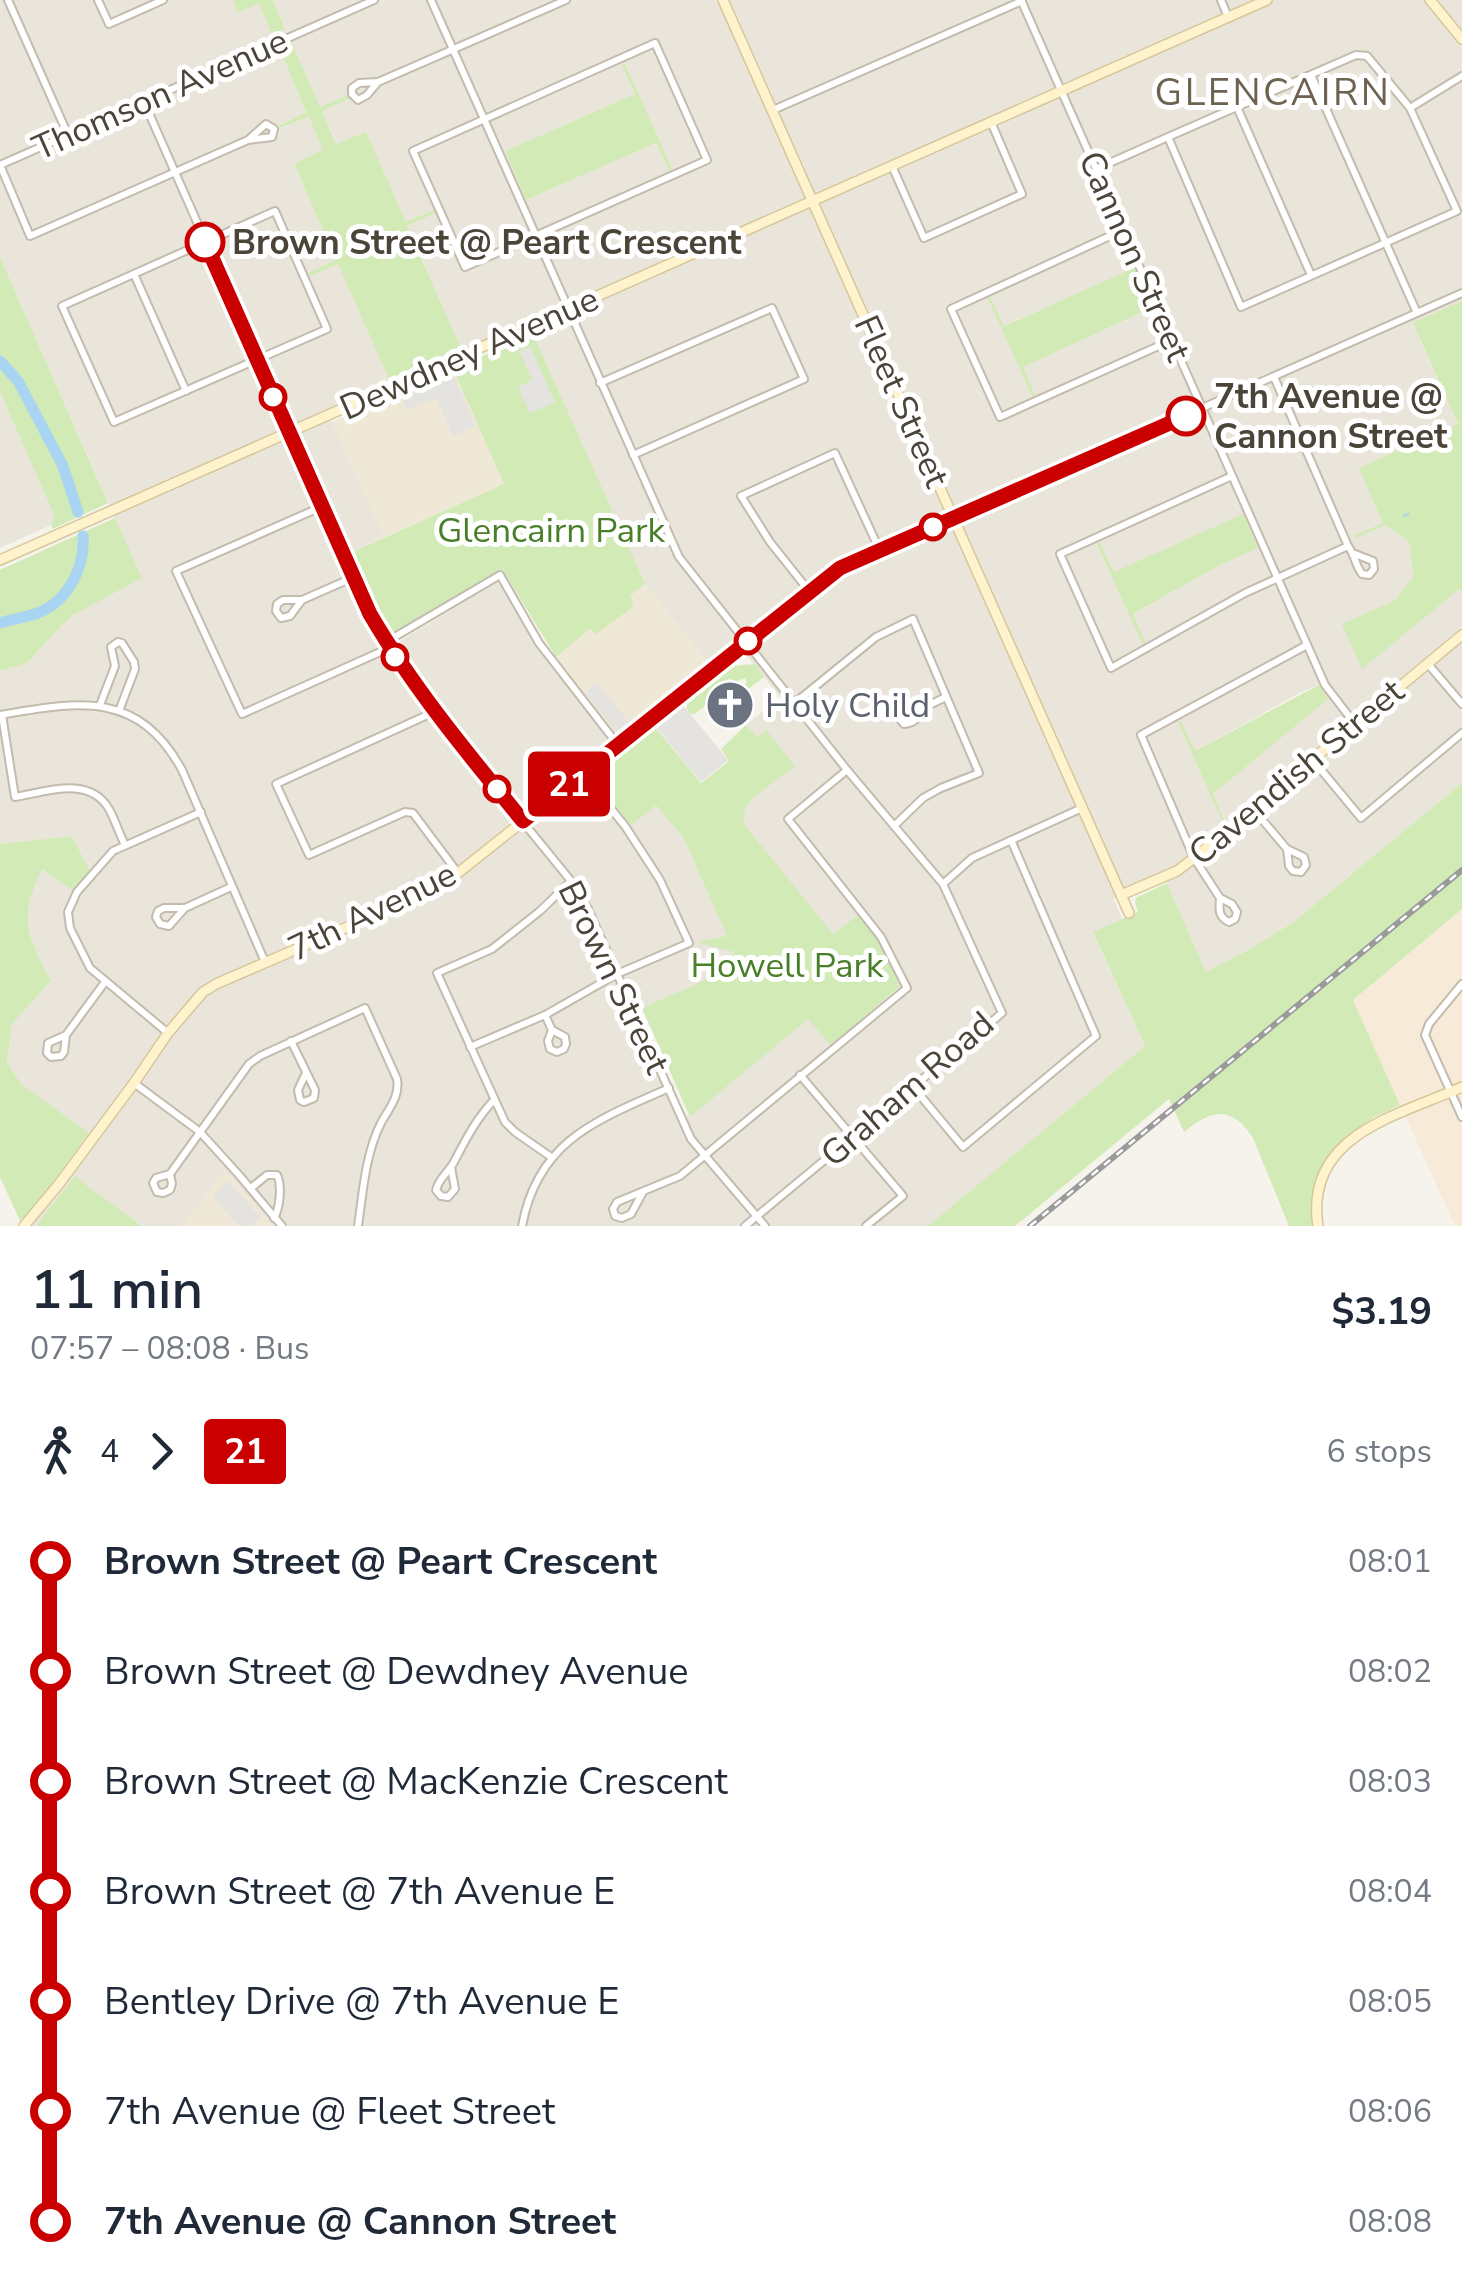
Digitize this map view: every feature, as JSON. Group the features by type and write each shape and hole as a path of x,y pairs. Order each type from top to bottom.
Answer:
{"street":[{"path":"8,0 68,135"},
{"path":"98,0 109,24 163,0"},
{"name":"Thomson Avenue","path":"0,164 374,0"},
{"name":"Graham Road","path":"431,0 678,557 943,884 1002,1013 745,1226"},
{"path":"378,82 566,0"},
{"name":"Fleet Street","path":"724,0 1129,913"},
{"path":"773,110 1022,0"},
{"name":"Cannon Street","path":"1022,0 1325,685 1356,725"},
{"path":"1221,0 1228,17"},
{"name":"Dewdney Avenue","path":"0,560 1267,0"},
{"path":"1430,0 1462,39"},
{"path":"655,43 707,160 536,236 465,267 413,151 655,43"},
{"path":"1096,169 1168,137 1356,55 1366,56 1410,108 1457,211 1241,307 1168,137"},
{"path":"1310,75 1417,313"},
{"path":"1410,108 1462,76"},
{"name":"Brown Street","path":"144,102 352,578 388,645 434,712 571,881 588,909 691,1139 765,1226"},
{"path":"1237,107 1311,275"},
{"path":"892,166 924,238 1022,194 991,122"},
{"path":"0,164 30,236 248,140"},
{"path":"275,211 326,329 114,422 62,306 134,274 275,211"},
{"path":"1123,230 951,309 1000,417 1172,340"},
{"path":"134,274 186,391"},
{"name":"7th Avenue","path":"24,1226 203,992 435,889 840,568 1462,293"},
{"path":"600,384 772,308 804,379 632,455"},
{"path":"1274,376 1354,554"},
{"path":"809,591 770,542 741,496 835,453 880,551"},
{"path":"1232,476 1060,554 1111,668 1245,594 1348,546"},
{"path":"321,507 176,571 242,714 388,645 500,575 539,643 618,745"},
{"path":"302,600 352,578"},
{"path":"795,702 876,637 913,619 979,773 923,798 894,826"},
{"name":"Cavendish Street","path":"1122,894 1177,870 1194,858 1462,636"},
{"path":"100,705 115,666 111,647 122,642 134,669 119,711"},
{"path":"1220,898 1194,858 1141,735 1307,645"},
{"path":"1428,664 1462,704"},
{"path":"922,708 946,697"},
{"path":"125,845 108,808 89,790 75,788 14,797 1,715 63,705 100,705 119,711 158,736 172,752 201,812 265,962"},
{"path":"434,712 276,784 308,856 405,812 414,813 458,873"},
{"path":"1313,760 1361,818 1462,733"},
{"path":"644,1192 631,1214 616,1216 613,1209 618,1202 680,1176 908,988 881,936 788,818 847,770"},
{"path":"470,1047 545,1015 617,974 688,943 660,880 625,826 582,773"},
{"path":"943,884 972,858 1082,808"},
{"path":"1254,809 1286,848"},
{"path":"168,1033 90,968 70,928 68,912 82,885 113,850 201,812"},
{"path":"914,1088 963,1146 1096,1036 1011,840"},
{"path":"551,1158 505,1122 437,973 492,949 571,881"},
{"path":"185,908 231,887"},
{"path":"66,1036 106,982"},
{"path":"1462,984 1429,1024 1425,1036 1462,1117"},
{"path":"170,1174 249,1064 365,1008 399,1089 379,1126 366,1170 358,1226"},
{"path":"545,1015 552,1030"},
{"path":"291,1042 306,1073"},
{"path":"800,1075 903,1196 866,1226"},
{"path":"134,1084 200,1132 282,1226"},
{"path":"1318,1226 1321,1176 1334,1154 1369,1127 1462,1087"},
{"path":"522,1226 532,1190 551,1158 579,1131 669,1088"},
{"path":"451,1167 468,1133 494,1100"},
{"path":"251,1188 267,1175 277,1175 280,1180 274,1218"}],"shaded area":[{"path":"0,0 233,0 239,12 259,3 285,28 273,0 1430,0 1455,30 1460,26 1435,0 1462,0 1462,301 1413,324 1458,424 1383,523 1354,537 1386,525 1409,542 1413,578 1394,601 1459,589 1462,592 1462,783 1295,921 1206,972 1164,876 1113,898 1122,919 1093,933 1145,1046 928,1226 272,1226 225,1170 183,1226 142,1226 75,1177 36,1226 24,1226 93,1137 22,1085 7,1062 12,1024 51,981 26,917 42,869 74,890 90,871 72,836 0,844 0,671 27,663 73,615 141,577 0,257","holes":["292,43 320,107 349,97 322,111 337,145 366,133 406,223 435,209 407,225 464,355 530,327 642,580 718,676 742,657 748,657 780,697 746,725 757,738 766,731 794,766 753,798 745,808 744,824 833,935 869,930 898,980 898,989 831,1044 809,1018 683,1120 635,1012 726,971 734,951 683,837 656,804 627,828 580,770 613,743 536,644 499,581 390,647 343,556 384,537 329,415 393,387 338,263 310,276 309,273 337,261 294,165 324,150 309,117 279,126 306,112 279,49","623,65 672,171 656,143 526,200 505,151 635,94","1134,269 1151,309 1022,367 1032,396 989,297 1003,326","1098,545 1113,572 1258,548 1132,615 1144,645","1319,685 1327,699 1213,794 1224,825 1179,723 1195,751 1301,692"]},
{"path":"530,346 555,402 530,413 518,387 532,380 519,351"},
{"path":"453,369 504,484 384,537 332,422"},
{"path":"451,370 476,426 453,436 436,398 407,410 399,393"},
{"path":"0,392 55,517 51,525 0,548"},
{"path":"645,584 709,665 619,738 556,657"},
{"path":"597,683 632,726 620,736 585,693"},
{"path":"683,705 728,760 701,782 656,727"},
{"path":"1462,909 1462,1226 1455,1226 1353,1000"},
{"path":"225,1170 272,1226 183,1226"},
{"path":"228,1181 260,1217 250,1226 239,1226 212,1196"}],"green space":[{"path":"233,0 273,0 285,29 272,34 259,4 238,12"},
{"path":"292,43 320,107 348,95 350,98 322,111 336,144 366,132 406,222 436,209 437,212 407,226 461,348 389,379 338,264 310,276 308,273 336,260 294,164 323,150 309,117 279,126 306,112 279,48"},
{"path":"625,64 673,171 670,172 656,143 526,200 505,151 635,94 622,65"},
{"path":"0,257 108,503 53,529 55,517 0,392"},
{"path":"1134,268 1152,308 1023,367 1035,395 1032,396 988,298 1004,326"},
{"path":"1462,301 1462,592 1459,589 1362,669 1342,624 1394,601 1413,577 1409,542 1386,525 1353,536 1383,523 1359,468 1458,424 1413,323"},
{"name":"Glencairn Park","path":"533,334 645,584 630,596 632,608 596,634 590,629 556,657 502,569 391,634 352,552 504,484 453,369"},
{"path":"1243,514 1258,548 1133,614 1146,644 1143,645 1097,544 1100,543 1114,572"},
{"path":"115,518 142,578 73,615 27,663 0,671 0,570"},
{"path":"755,664 764,677 744,692 745,678 735,682 730,678 714,691 717,696 695,714 687,709 687,701 731,666"},
{"path":"1319,685 1328,699 1213,794 1224,825 1178,722 1181,721 1195,751"},
{"name":"Howell Park","path":"746,725 757,737 766,730 795,766 753,798 745,808 744,824 833,934 858,915 888,958 899,987 831,1045 808,1019 690,1117 642,1008 726,971 734,952 699,943 727,936 683,837 656,805 631,825 594,781 593,774 655,727 701,783 729,761 721,749"},
{"path":"1462,783 1462,909 1353,1000 1400,1105 1374,1117 1336,1151 1314,1206 1313,1226 1289,1226 1245,1127 1221,1114 1184,1132 1169,1099 1015,1226 928,1226 1145,1046 1093,932 1138,912 1136,898 1167,883 1206,972 1295,921"},
{"path":"72,836 90,871 74,891 42,869 34,887 28,926 51,981 12,1024 7,1062 22,1085 89,1133 20,1221 0,1177 0,844"},
{"path":"75,1176 82,1182 142,1226 36,1226"}],"waterway":[{"path":"0,361 18,381 63,466 78,512"},
{"path":"1404,516 1408,514"},
{"path":"0,623 38,613 58,600 78,571 83,536"}],"railway":[{"path":"1030,1226 1462,870"}],"bus line":[{"name":"21","path":"205,242 370,614 434,712 523,821 840,568 1186,416"}],"place":[{"name":"Brown Street @ Peart Crescent","path":"205,242"},
{"name":"7th Avenue @ Cannon Street","path":"1186,416"},
{"name":"Holy Child","path":"730,705"}],"district":[{"name":"GLENCAIRN","path":"1273,92"}]}
